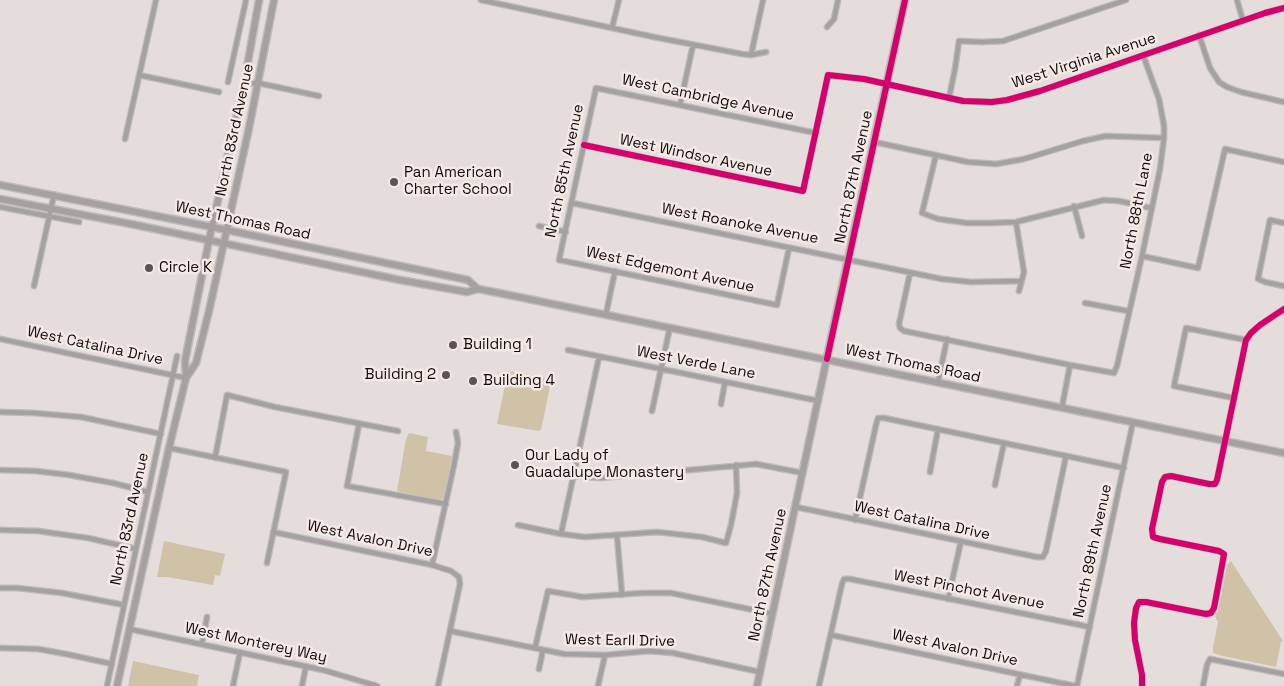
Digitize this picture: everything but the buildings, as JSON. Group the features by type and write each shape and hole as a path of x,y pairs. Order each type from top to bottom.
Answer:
{"main road":[{"name":"North 83rd Avenue","path":"117,686 168,448 186,378 185,361 260,0"},
{"name":"North 83rd Avenue","path":"186,378 196,363 224,243 274,0"},
{"name":"North 87th Avenue","path":"757,686 905,0"},
{"name":"West Thomas Road","path":"0,185 468,280 478,289"},
{"name":"West Thomas Road","path":"0,199 467,292 478,289 606,314 1284,453"},
{"path":"356,270 358,258"}],"street":[{"path":"125,139 156,0"},
{"path":"228,82 246,0"},
{"path":"481,0 742,54 752,55 766,52"},
{"path":"612,28 619,0"},
{"path":"752,55 763,0"},
{"path":"827,27 834,18 838,0"},
{"path":"949,98 959,41 1003,41 1126,0"},
{"path":"1237,0 1243,21"},
{"name":"West Virginia Avenue","path":"816,133 828,75 864,79 963,101 992,102 1018,98 1284,8"},
{"path":"1199,36 1210,68 1219,82 1241,92 1284,102"},
{"path":"680,105 693,45"},
{"name":"North 88th Lane","path":"1070,365 1114,373 1117,366 1160,169 1164,138 1164,126 1158,99 1143,55"},
{"path":"139,75 219,92"},
{"path":"1215,87 1219,82"},
{"path":"244,84 258,83 319,96"},
{"name":"West Cambridge Avenue","path":"596,88 816,133"},
{"name":"North 85th Avenue","path":"559,260 596,88"},
{"name":"West Windsor Avenue","path":"584,145 803,191 816,133"},
{"path":"874,142 968,162 996,164 1024,159 1083,140 1106,136 1164,138"},
{"path":"1142,256 1198,268 1225,149 1284,162"},
{"path":"936,155 922,213 938,219 967,223 1016,222 1104,200 1119,201 1151,208"},
{"path":"34,286 54,195"},
{"name":"West Roanoke Avenue","path":"572,202 942,279 971,282 1021,281"},
{"path":"1074,206 1082,236"},
{"path":"0,207 79,222"},
{"path":"1284,223 1270,220 1258,278 1265,282 1284,286"},
{"path":"1016,222 1024,272 1019,291"},
{"path":"539,226 566,232"},
{"name":"West Edgemont Avenue","path":"559,260 777,305 790,248"},
{"path":"606,314 615,272"},
{"path":"910,273 900,328 904,331 1070,365 1062,407"},
{"path":"1085,303 1128,311"},
{"path":"1142,686 1134,623 1136,608 1139,602 1206,614 1211,613 1216,598 1224,554 1219,551 1153,537 1152,529 1162,482 1165,476 1171,476 1215,484 1246,340 1260,324 1284,309"},
{"path":"652,411 670,327"},
{"path":"1234,398 1174,386 1186,328 1246,340"},
{"name":"West Catalina Drive","path":"0,339 186,378"},
{"path":"938,382 947,340"},
{"name":"West Verde Lane","path":"568,350 818,401"},
{"name":"North 83rd Avenue","path":"107,686 177,356"},
{"path":"561,534 599,357"},
{"path":"721,404 725,382"},
{"path":"215,458 227,395 276,407 398,431"},
{"path":"0,412 82,417 161,434"},
{"path":"855,520 878,418 1124,468"},
{"name":"North 89th Avenue","path":"1076,686 1133,422"},
{"path":"359,424 347,486 446,504"},
{"path":"930,472 938,429"},
{"path":"432,565 458,443 456,432"},
{"path":"995,484 1004,443"},
{"path":"168,448 286,472 266,563"},
{"name":"West Catalina Drive","path":"796,507 1037,557 1043,556 1046,551 1066,456"},
{"path":"573,476 600,478 756,464 803,473"},
{"path":"518,525 585,537 657,532 702,537 726,542 737,493 736,465"},
{"path":"0,470 69,475 148,492"},
{"path":"0,530 38,531 88,538 136,549"},
{"name":"West Avalon Drive","path":"273,532 432,565 451,571 459,577 460,584 450,630"},
{"path":"617,535 622,595"},
{"path":"948,599 961,541"},
{"name":"West Pinchot Avenue","path":"831,635 844,579 1090,627"},
{"path":"0,588 62,593 124,605"},
{"path":"535,648 548,591 583,597 659,592 671,593 773,614"},
{"path":"202,644 208,617"},
{"name":"West Monterey Way","path":"129,629 306,666 377,686"},
{"path":"438,686 450,630"},
{"name":"West Earll Drive","path":"450,630 574,655 605,655 649,651 673,653 760,672"},
{"path":"819,686 831,635"},
{"name":"West Avalon Drive","path":"831,635 1076,686"},
{"path":"0,648 38,649 112,664"},
{"path":"540,669 543,650"},
{"path":"233,686 240,652"},
{"path":"598,686 605,655"},
{"path":"1202,686 1210,659 1284,674"},
{"path":"302,686 306,666"},
{"path":"1017,686 1020,674"}],"shaded area":[{"path":"508,371 551,381 543,421 539,431 497,424"},
{"path":"409,433 428,437 426,451 452,456 442,499 438,500 397,491 406,439"},
{"path":"164,541 225,554 220,576 215,575 213,585 157,577"},
{"path":"1231,561 1283,641 1281,642 1276,667 1213,653 1218,622 1215,617 1218,611 1227,565"},
{"path":"133,661 199,675 197,686 128,686"}],"cycle path":[{"path":"827,359 905,0"},
{"path":"584,145 803,191 828,75 864,79 963,101 992,102 1007,100 1040,91 1284,8"},
{"path":"1142,686 1134,623 1136,608 1139,602 1206,614 1211,613 1214,608 1224,554 1219,551 1153,537 1152,529 1162,482 1165,477 1171,476 1215,484 1246,340 1260,325 1284,309"}],"place":[{"name":"Pan American Charter School","path":"394,182"},
{"name":"Circle K","path":"149,268"},
{"name":"Building 1","path":"453,345"},
{"name":"Building 2","path":"446,375"},
{"name":"Building 4","path":"473,381"},
{"name":"Our Lady of Guadalupe Monastery","path":"515,465"}]}
